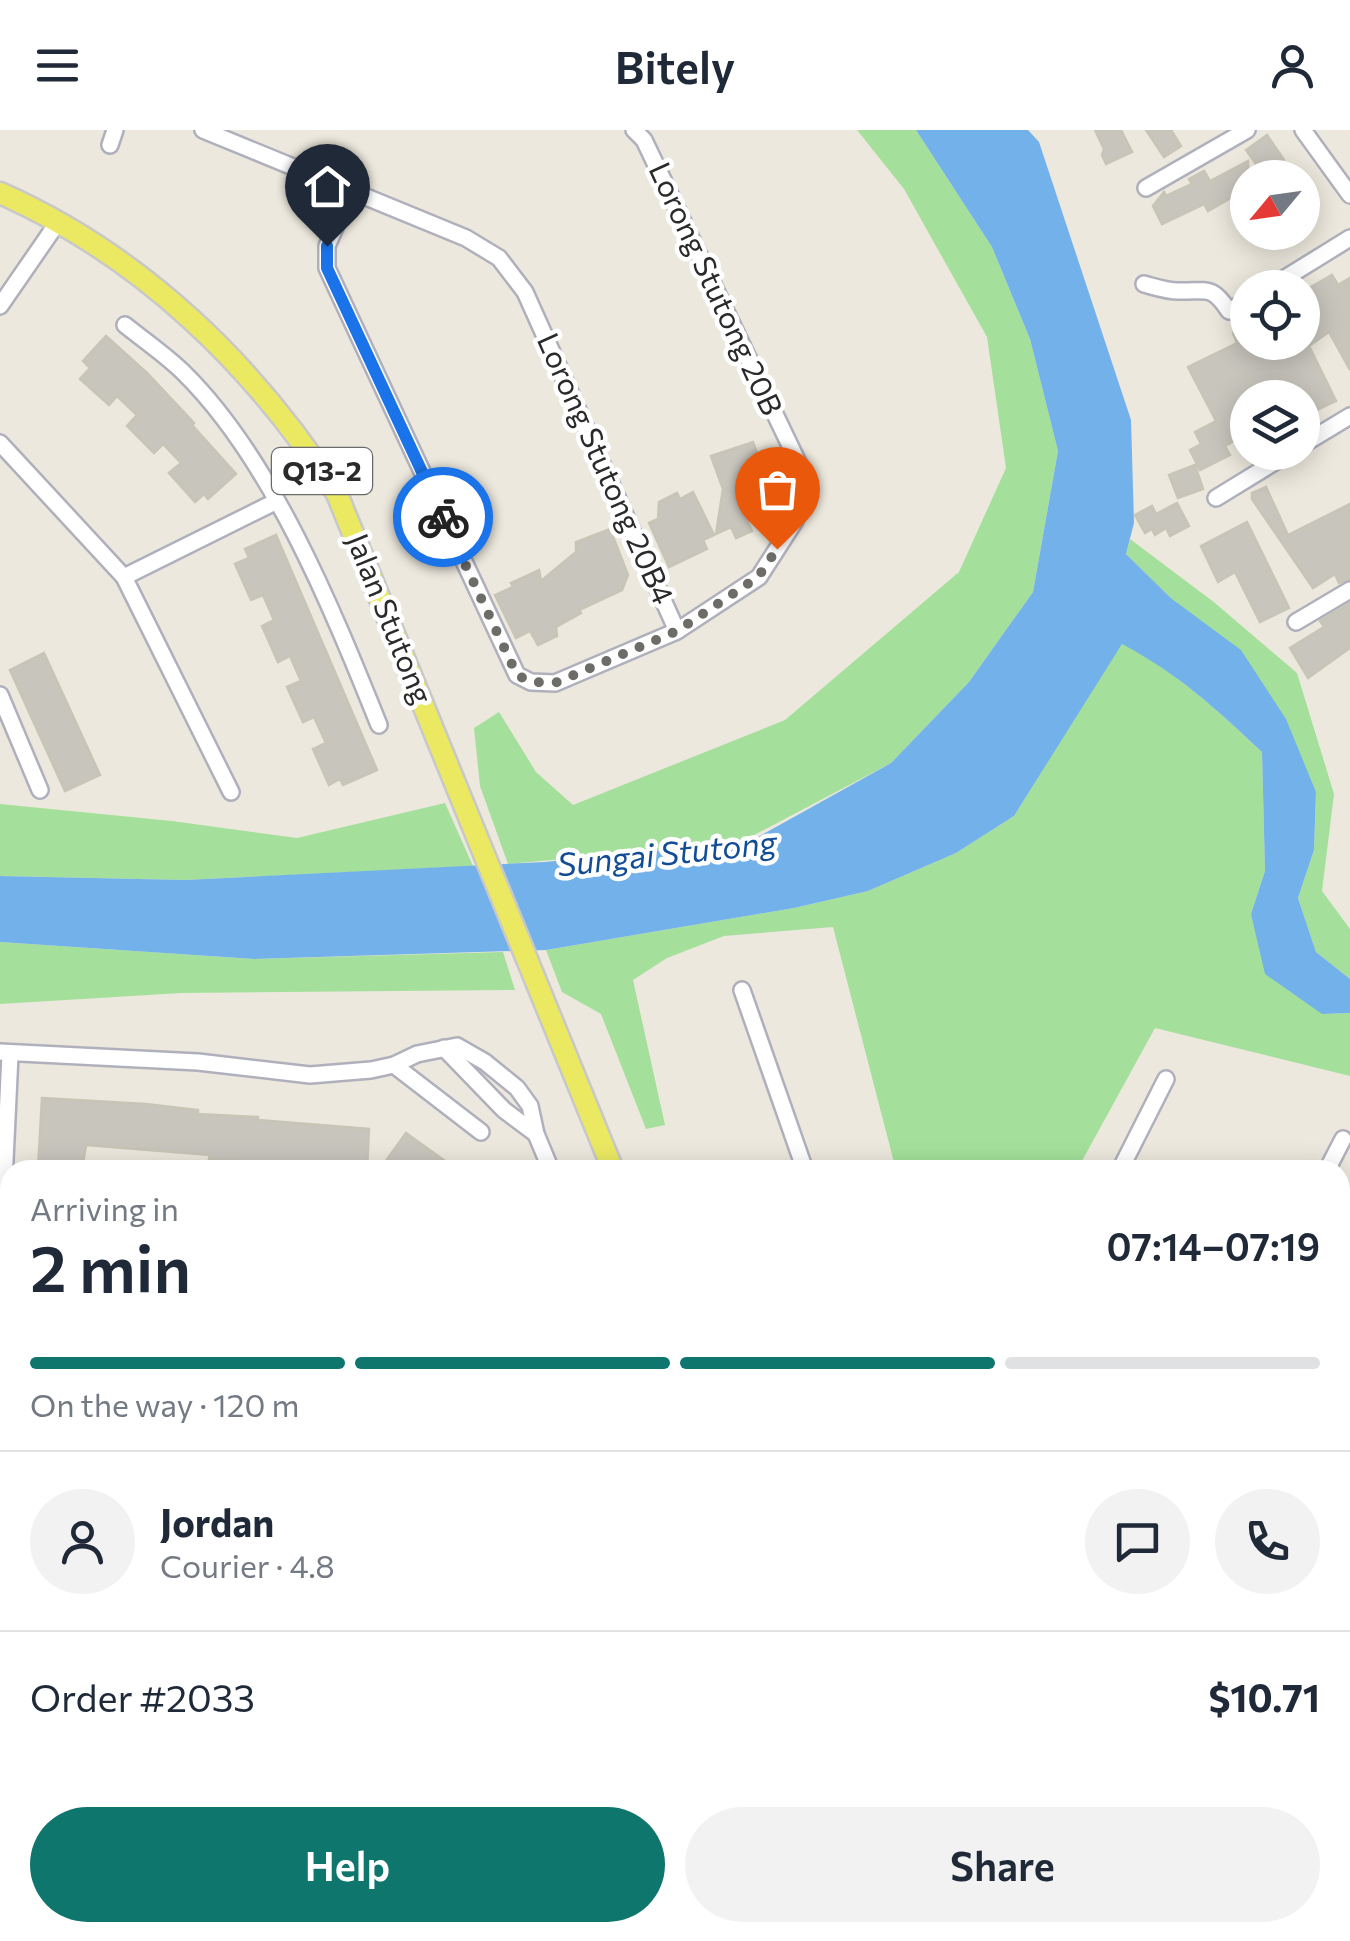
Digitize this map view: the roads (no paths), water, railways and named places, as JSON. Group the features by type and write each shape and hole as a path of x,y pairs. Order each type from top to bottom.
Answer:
{"main road":[{"name":"Jalan Stutong","path":"0,194 116,256 170,298 227,352 304,443 338,494 609,1160"}],"street":[{"name":"Lorong Stutong 20B4","path":"203,130 466,238 499,258 525,292 677,631 555,683 531,682 517,675 327,268 327,246 350,191"},
{"name":"Lorong Stutong 20B","path":"634,130 644,140 806,480 795,521 758,577 677,631"},
{"path":"1146,188 1247,130"},
{"path":"1303,130 1350,196"},
{"path":"0,306 58,222"},
{"path":"1298,270 1350,238"},
{"path":"1144,284 1176,291 1203,288 1218,295 1230,311"},
{"path":"125,326 184,373 244,447 299,540 379,725"},
{"path":"1320,434 1350,416"},
{"path":"0,443 124,577 231,792"},
{"path":"1216,498 1262,470"},
{"path":"124,577 275,502"},
{"path":"1296,622 1350,590"},
{"path":"0,695 40,790"},
{"path":"742,990 801,1160"},
{"path":"4,1160 5,1053 198,1062 310,1075 342,1074 394,1064 417,1054 457,1046 504,1074 530,1106 547,1160"},
{"path":"444,1048 504,1110 536,1134"},
{"path":"394,1064 481,1132"},
{"path":"1125,1160 1166,1079"},
{"path":"1332,1160 1343,1139"}],"water":[{"name":"Sungai Stutong","path":"916,130 1028,130 1039,142 1131,420 1134,523 1126,554 1172,599 1241,650 1286,719 1316,792 1314,850 1298,898 1316,952 1350,979 1350,1013 1322,1014 1265,974 1251,914 1265,871 1262,752 1179,680 1122,644 1014,816 956,853 868,891 794,908 546,950 254,959 0,942 0,876 185,880 545,862 751,841 891,763 969,682 1033,592 1058,451 1030,339 992,247"}]}
